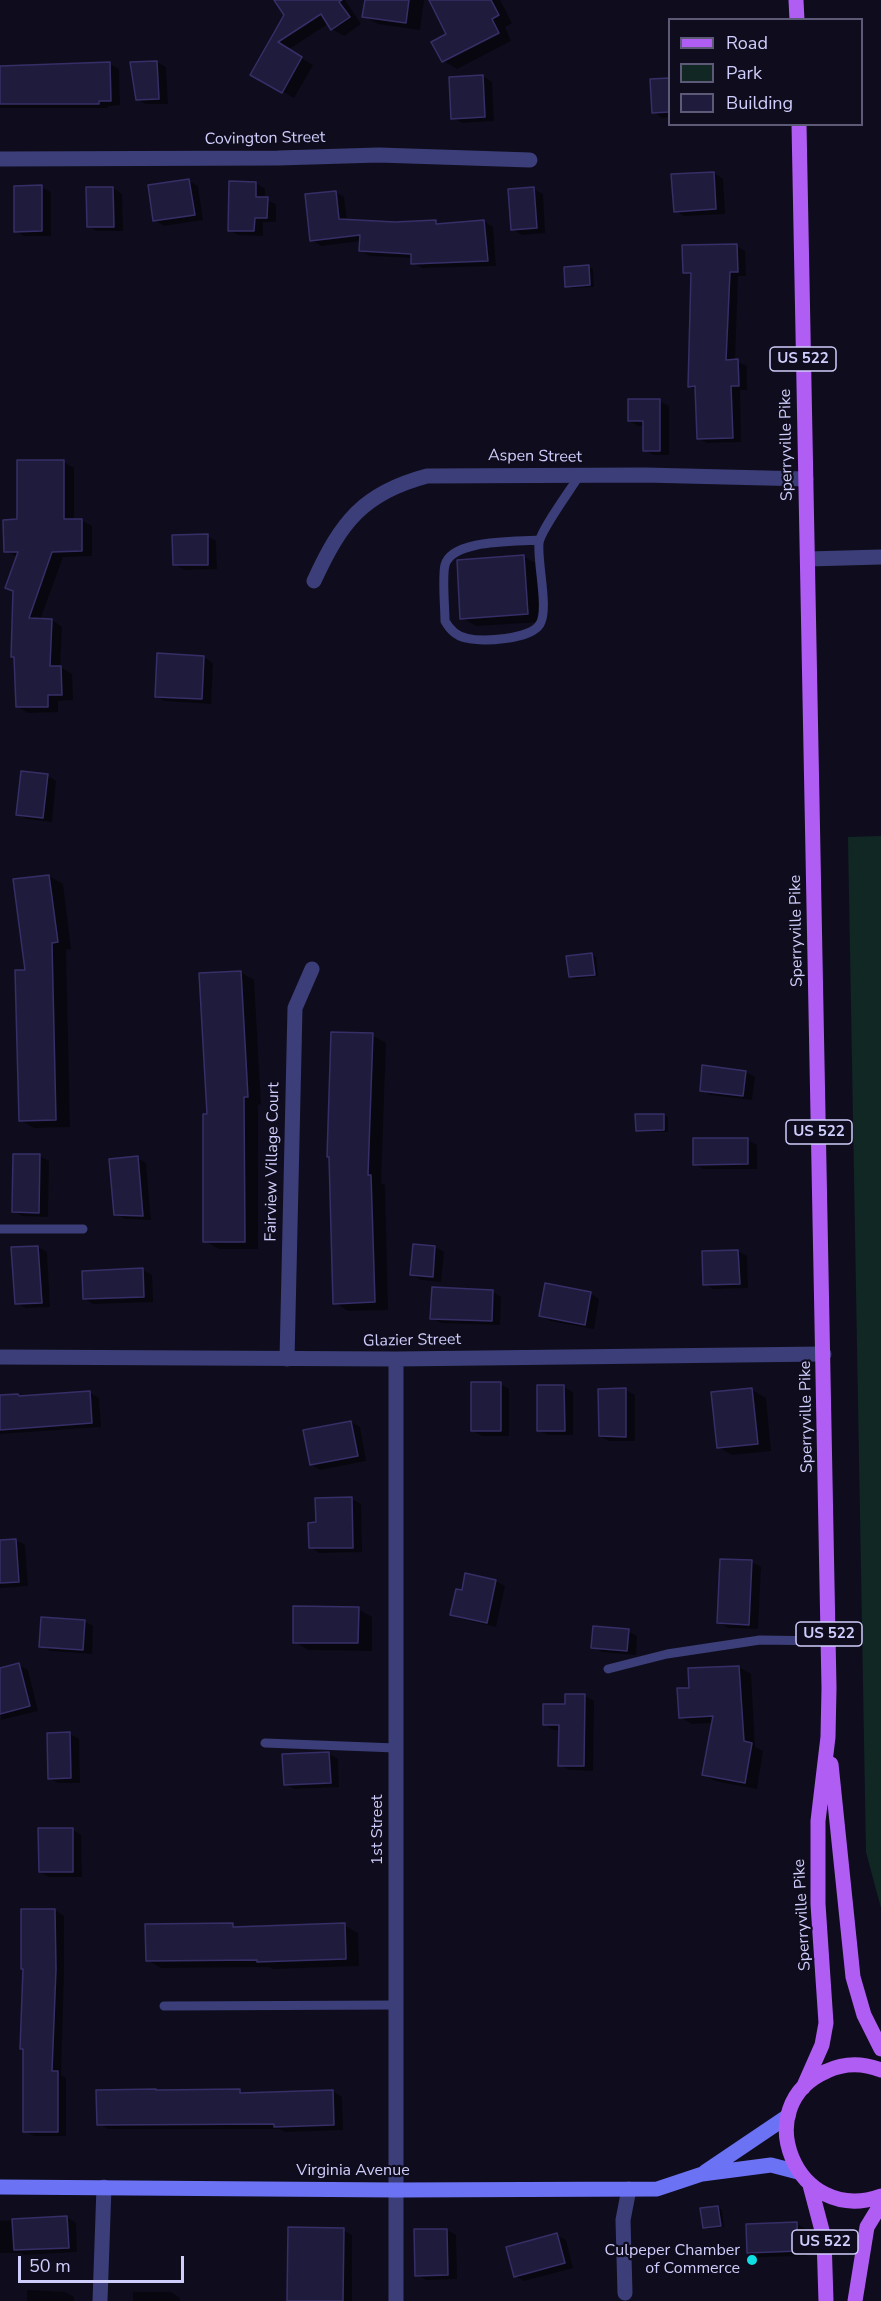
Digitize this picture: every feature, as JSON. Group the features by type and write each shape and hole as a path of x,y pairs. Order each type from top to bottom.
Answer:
{"main road":[{"path":"796,0 797,18"},
{"name":"Sperryville Pike","path":"799,126 829,1641 828,1737 818,1821 818,1904 826,2023 822,2045 802,2088"},
{"name":"Sperryville Pike","path":"828,1737 854,1977 864,2015 881,2049"},
{"path":"802,2088 818,2074 837,2066 858,2064 881,2070"},
{"name":"US 522","path":"802,2088 788,2116 786,2135 789,2152 798,2172 810,2185 820,2215 825,2243 826,2301"},
{"path":"810,2185 825,2195 846,2201 868,2201 881,2196"},
{"name":"US 522","path":"855,2301 867,2228 881,2204"}],"street":[{"name":"Covington Street","path":"0,159 278,158 379,155 530,160"},
{"name":"Aspen Street","path":"314,581 339,533 356,512 377,495 401,483 427,476 806,479"},
{"path":"808,559 881,557"},
{"name":"Fairview Village Court","path":"287,1359 295,1008 312,969"},
{"name":"Glazier Street","path":"0,1357 396,1359 824,1354"},
{"name":"1st Street","path":"396,1359 396,2301"},
{"name":"Virginia Avenue","path":"702,2174 788,2116"},
{"name":"Virginia Avenue","path":"0,2187 657,2189 702,2174 771,2165 798,2172"},
{"path":"100,2301 104,2187"},
{"path":"625,2293 623,2220 629,2189"}],"lane":[{"path":"538,540 466,546 450,557 445,566 445,621 449,629 466,638 518,638 531,633 540,624 543,613 538,540 579,476"},
{"path":"0,1229 84,1229"},
{"path":"608,1669 667,1654 760,1640 829,1641"},
{"path":"264,1743 396,1748"},
{"path":"164,2006 397,2006"}],"green space":[{"path":"881,836 881,1908 866,1852 848,837"}],"building":[{"path":"274,0 342,0 339,2 350,17 331,30 321,14 278,42 302,57 282,93 250,75 284,15"},
{"path":"365,0 409,0 406,23 362,17"},
{"path":"429,0 491,0 499,15 492,19 499,33 442,62 431,42 446,34"},
{"path":"157,61 159,99 136,100 130,62"},
{"path":"110,62 111,101 99,101 99,104 0,104 0,66"},
{"path":"483,75 485,117 451,119 449,77"},
{"path":"668,78 668,112 652,113 650,79"},
{"path":"714,172 716,209 674,212 671,174"},
{"path":"189,179 195,215 153,221 148,185"},
{"path":"229,181 256,182 256,197 268,197 267,218 255,218 254,231 228,231"},
{"path":"42,185 42,231 14,232 14,186"},
{"path":"86,187 113,187 114,227 87,227"},
{"path":"534,187 537,228 511,230 508,189"},
{"path":"336,191 339,219 395,222 436,220 436,224 484,220 488,261 411,264 411,254 359,251 360,235 310,241 305,194"},
{"path":"737,244 738,272 730,272 726,360 738,359 739,386 731,386 733,438 697,439 695,386 688,387 691,273 683,273 682,245"},
{"path":"589,265 590,285 565,287 564,267"},
{"path":"628,399 660,399 660,451 643,451 643,421 628,421"},
{"path":"17,460 64,460 64,519 82,519 82,551 52,552 29,618 52,619 50,666 61,666 62,695 48,695 48,707 16,707 14,657 11,657 13,591 5,588 18,552 4,552 3,520 17,519"},
{"path":"208,534 208,565 173,565 172,535"},
{"path":"524,555 528,614 460,619 457,560"},
{"path":"157,653 204,656 202,699 155,697"},
{"path":"21,771 48,774 43,818 16,815"},
{"path":"49,875 58,942 52,943 56,1120 19,1121 15,970 25,970 13,879"},
{"path":"592,953 595,975 569,977 566,956"},
{"path":"241,971 248,1097 244,1097 245,1242 203,1242 203,1114 207,1114 199,973"},
{"path":"331,1032 373,1033 368,1175 371,1175 375,1302 333,1304 329,1157 327,1157"},
{"path":"702,1065 746,1071 743,1096 700,1091"},
{"path":"635,1114 664,1114 664,1130 636,1131"},
{"path":"693,1138 748,1138 748,1164 693,1165"},
{"path":"13,1154 40,1154 39,1213 12,1212"},
{"path":"138,1156 143,1216 114,1215 109,1159"},
{"path":"413,1244 435,1246 433,1277 410,1275"},
{"path":"38,1246 42,1303 15,1304 11,1247"},
{"path":"738,1250 740,1284 703,1285 702,1251"},
{"path":"143,1268 144,1297 83,1299 82,1271"},
{"path":"545,1283 591,1292 585,1325 539,1316"},
{"path":"432,1287 493,1290 492,1321 430,1319"},
{"path":"471,1382 501,1382 501,1431 471,1431"},
{"path":"537,1385 564,1385 565,1431 537,1431"},
{"path":"626,1388 626,1437 599,1436 598,1389"},
{"path":"752,1388 758,1444 717,1448 711,1392"},
{"path":"90,1391 92,1423 0,1430 0,1395 18,1394 19,1396"},
{"path":"351,1421 358,1456 310,1465 303,1430"},
{"path":"352,1497 353,1548 309,1548 308,1523 316,1522 315,1498"},
{"path":"16,1539 19,1582 0,1583 0,1540"},
{"path":"720,1559 752,1560 749,1625 717,1623"},
{"path":"465,1573 496,1580 487,1623 450,1615 456,1589 462,1590"},
{"path":"293,1606 359,1607 358,1643 293,1643"},
{"path":"41,1617 85,1620 83,1650 39,1647"},
{"path":"593,1626 629,1629 627,1651 591,1648"},
{"path":"19,1663 30,1706 0,1714 0,1668"},
{"path":"739,1666 744,1741 752,1743 745,1783 702,1775 713,1716 679,1718 677,1688 689,1688 688,1668"},
{"path":"565,1694 585,1694 584,1766 558,1766 559,1725 543,1725 543,1704 565,1704"},
{"path":"70,1732 71,1778 48,1779 47,1733"},
{"path":"329,1752 331,1783 284,1785 282,1754"},
{"path":"38,1828 73,1828 73,1872 39,1872"},
{"path":"21,1909 55,1909 56,1969 52,2071 58,2071 58,2132 23,2132 23,2049 20,2049 23,1969 21,1969"},
{"path":"233,1923 233,1927 345,1923 346,1959 257,1962 257,1960 146,1961 145,1924"},
{"path":"240,2089 240,2093 333,2090 334,2125 274,2127 274,2124 97,2125 96,2090"},
{"path":"718,2206 721,2226 703,2228 700,2208"},
{"path":"67,2216 69,2248 14,2250 12,2219"},
{"path":"797,2222 798,2251 747,2253 746,2224"},
{"path":"288,2227 344,2228 343,2301 287,2301"},
{"path":"414,2229 447,2229 448,2275 415,2276"},
{"path":"557,2233 565,2263 514,2277 506,2247"}],"place":[{"name":"Culpeper Chamber of Commerce","path":"752,2260"}]}
